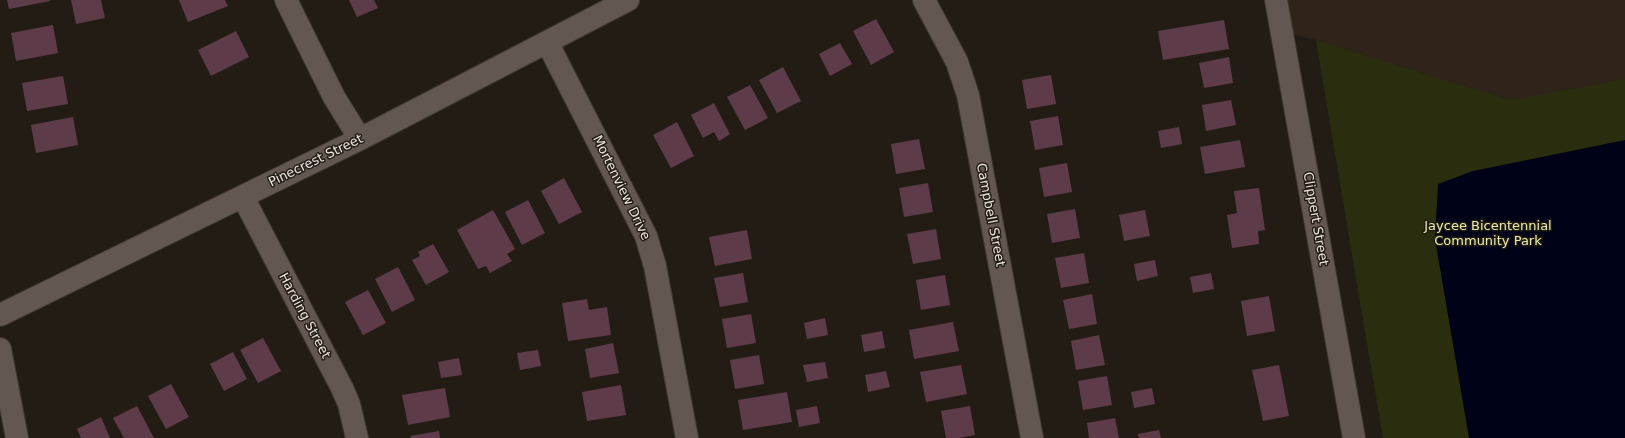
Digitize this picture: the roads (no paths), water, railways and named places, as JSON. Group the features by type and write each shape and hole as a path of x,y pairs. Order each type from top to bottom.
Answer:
{"street":[{"path":"286,0 334,97 360,140"},
{"name":"Campbell Street","path":"924,0 957,62 968,95 1032,438"},
{"name":"Clippert Street","path":"1276,0 1354,438"},
{"name":"Pinecrest Street","path":"0,316 360,140 547,42 616,3"},
{"name":"Mortenview Drive","path":"547,42 646,236 654,266 686,438"},
{"name":"Harding Street","path":"242,198 342,388 349,404 357,438"},
{"path":"0,349 17,438"}],"water":[{"path":"1625,140 1625,438 1469,438 1435,239 1438,184 1473,171"}],"park label":[{"name":"Jaycee Bicentennial Community Park","path":"1488,234"}]}
